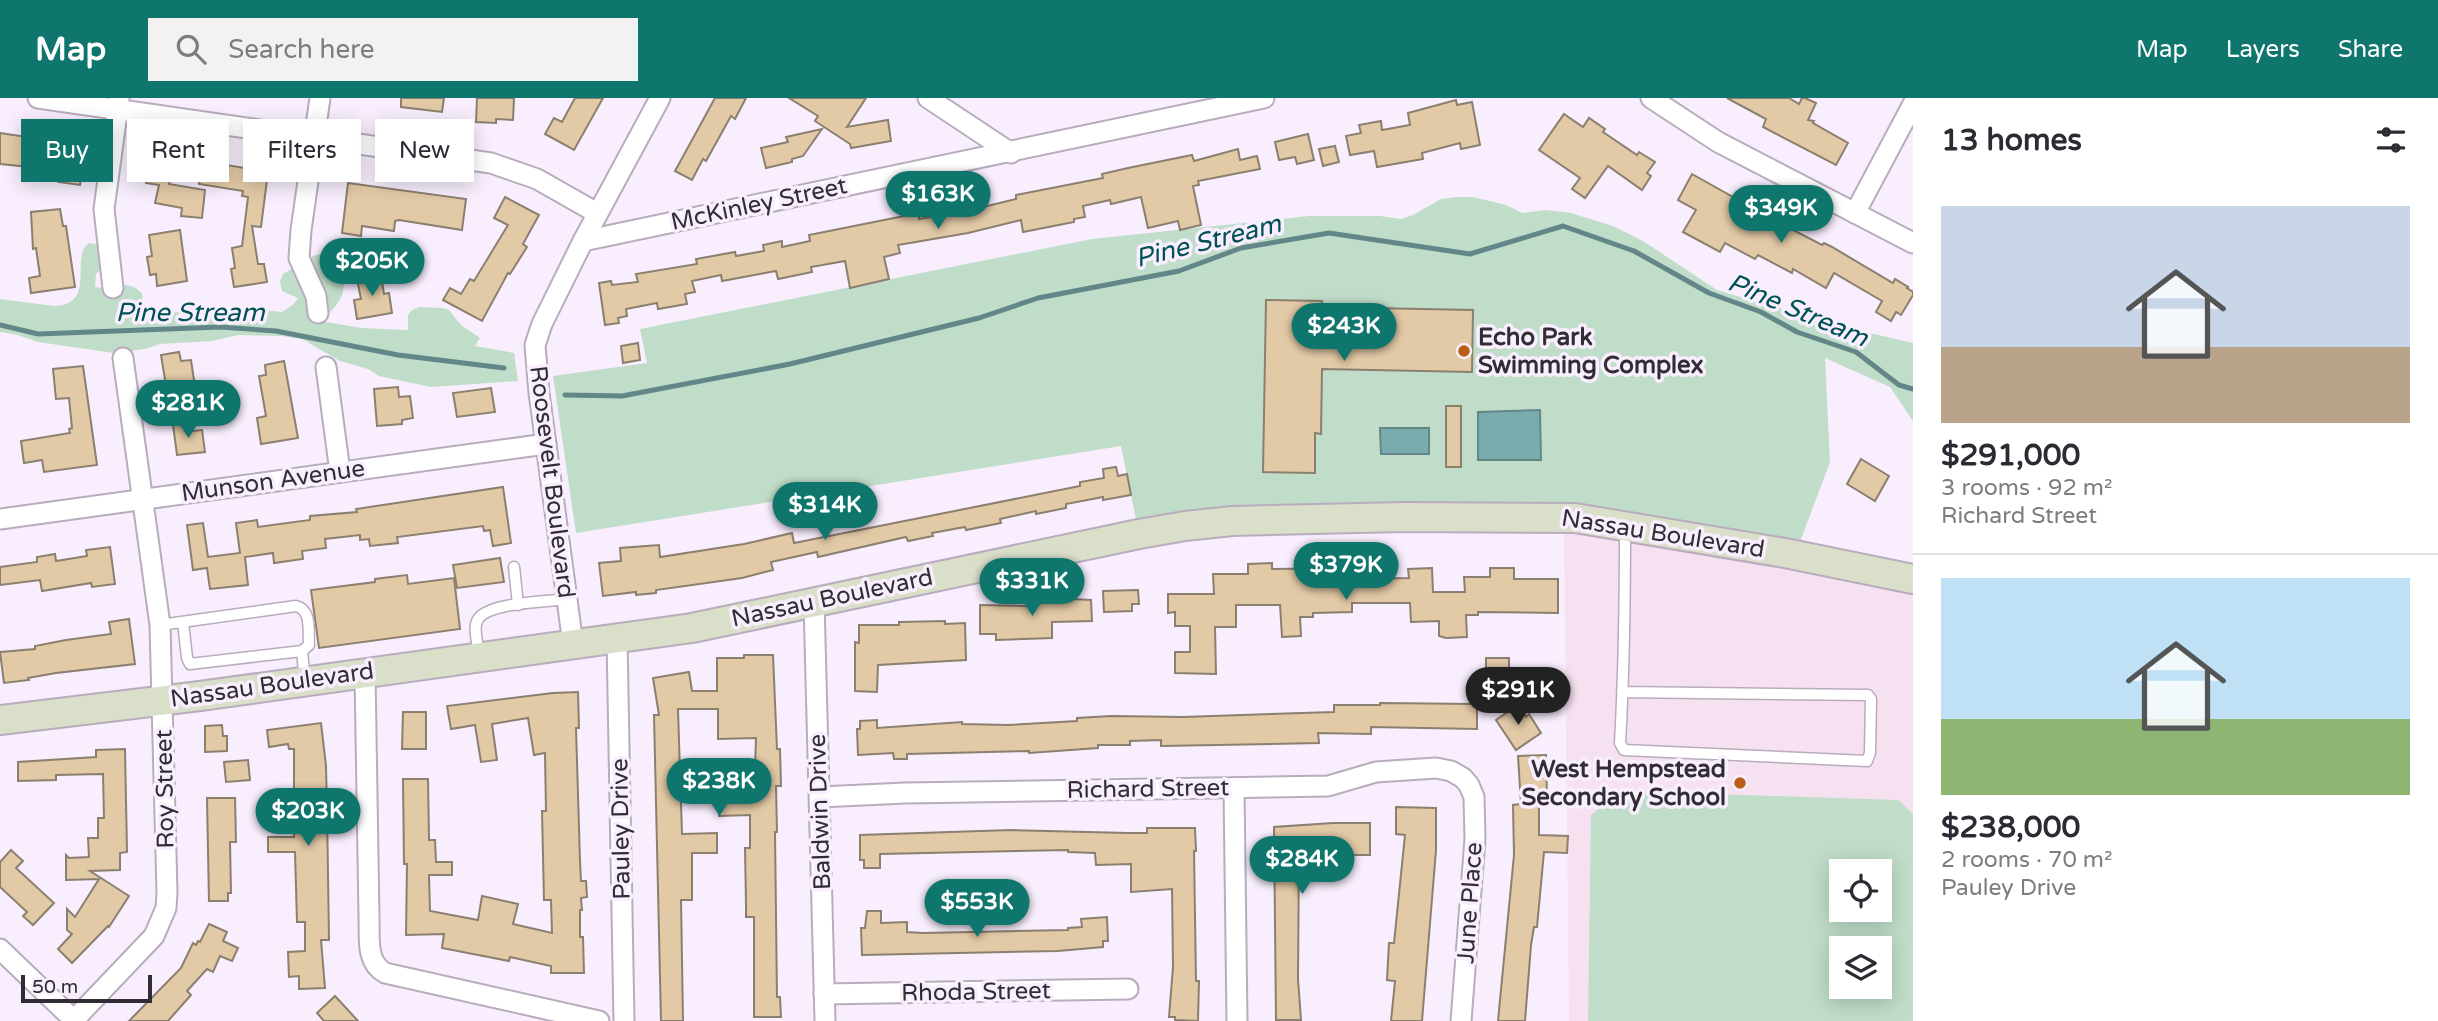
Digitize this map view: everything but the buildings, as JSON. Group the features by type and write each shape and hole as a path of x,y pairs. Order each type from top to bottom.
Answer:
{"main road":[{"name":"Nassau Boulevard","path":"0,720 692,628 1185,526 1232,521 1547,517 1625,525 1913,579"}],"street":[{"path":"38,98 118,104 243,126"},
{"path":"317,119 320,98"},
{"name":"Roosevelt Boulevard","path":"573,643 535,345 542,324 597,213 660,98"},
{"path":"928,98 1011,153"},
{"name":"McKinley Street","path":"583,241 1264,98"},
{"path":"1651,98 1718,142 1913,243"},
{"path":"113,288 104,209 118,104"},
{"path":"1855,213 1913,104"},
{"path":"361,144 492,163 537,179 597,213"},
{"path":"309,182 299,258 316,296 318,313"},
{"name":"Roy Street","path":"75,1020 154,936 166,908 160,625 123,358"},
{"path":"326,367 340,472"},
{"name":"Munson Avenue","path":"0,519 546,444"},
{"name":"Baldwin Drive","path":"814,602 825,1021"},
{"name":"Pauley Drive","path":"617,638 624,1021"},
{"path":"365,673 369,917 374,964 385,973 599,1021"},
{"name":"Richard Street","path":"820,797 1328,786 1376,772 1436,768 1451,771 1469,785"},
{"name":"June Place","path":"1461,1021 1475,839 1474,797 1469,785"},
{"path":"1234,788 1237,1021"},
{"path":"0,949 75,1020"},
{"name":"Rhoda Street","path":"824,994 1128,989"}],"lane":[{"path":"1622,692 1868,695 1871,699 1870,753 1867,761 1624,750 1620,743 1622,692 1625,654 1625,525"},
{"path":"514,567 518,605"},
{"path":"480,657 475,624 482,613 494,608 566,599"},
{"path":"160,625 296,606 303,607 307,612 309,645 302,651 190,664 183,622"},
{"path":"302,651 305,681"}],"shaded area":[{"path":"1473,197 1506,205 1522,213 1546,210 1571,213 1613,226 1643,241 1717,290 1852,329 1913,343 1913,421 1890,387 1825,358 1830,462 1795,555 1602,521 1139,534 1121,446 576,533 553,376 647,363 640,329 1092,239 1309,216 1380,216 1401,219 1441,199"},
{"path":"89,243 100,245 102,268 96,274 95,287 125,285 136,289 142,293 143,305 137,313 200,312 233,307 282,312 298,298 282,291 280,281 283,274 313,256 331,254 342,275 343,290 341,298 321,321 361,328 408,330 408,315 412,310 419,307 443,308 449,310 461,325 480,338 475,346 514,353 518,381 431,387 379,376 368,369 340,361 302,339 282,336 238,335 212,341 160,344 114,353 38,342 0,332 0,299 54,306 67,304 75,298 79,289 81,258"},
{"path":"1540,410 1541,460 1478,460 1478,412"},
{"path":"1380,428 1429,428 1429,454 1381,454"},
{"name":"West Hempstead Secondary School","path":"1564,523 1913,585 1913,1021 1569,1021"},
{"path":"1622,791 1898,800 1913,814 1913,1021 1588,1021 1591,815"}],"waterway":[{"name":"Pine Stream","path":"565,395 622,396 790,364 979,318 1038,298 1179,271 1241,248 1329,233 1470,254 1563,226 1634,251 1709,293 1761,312 1797,332 1856,352 1899,385 1913,389"},
{"name":"Pine Stream","path":"0,325 38,334 220,327 276,331 398,355 504,368"}],"place":[{"name":"Echo Park Swimming Complex","path":"1464,351"},
{"name":"West Hempstead Secondary School","path":"1740,783"}]}
